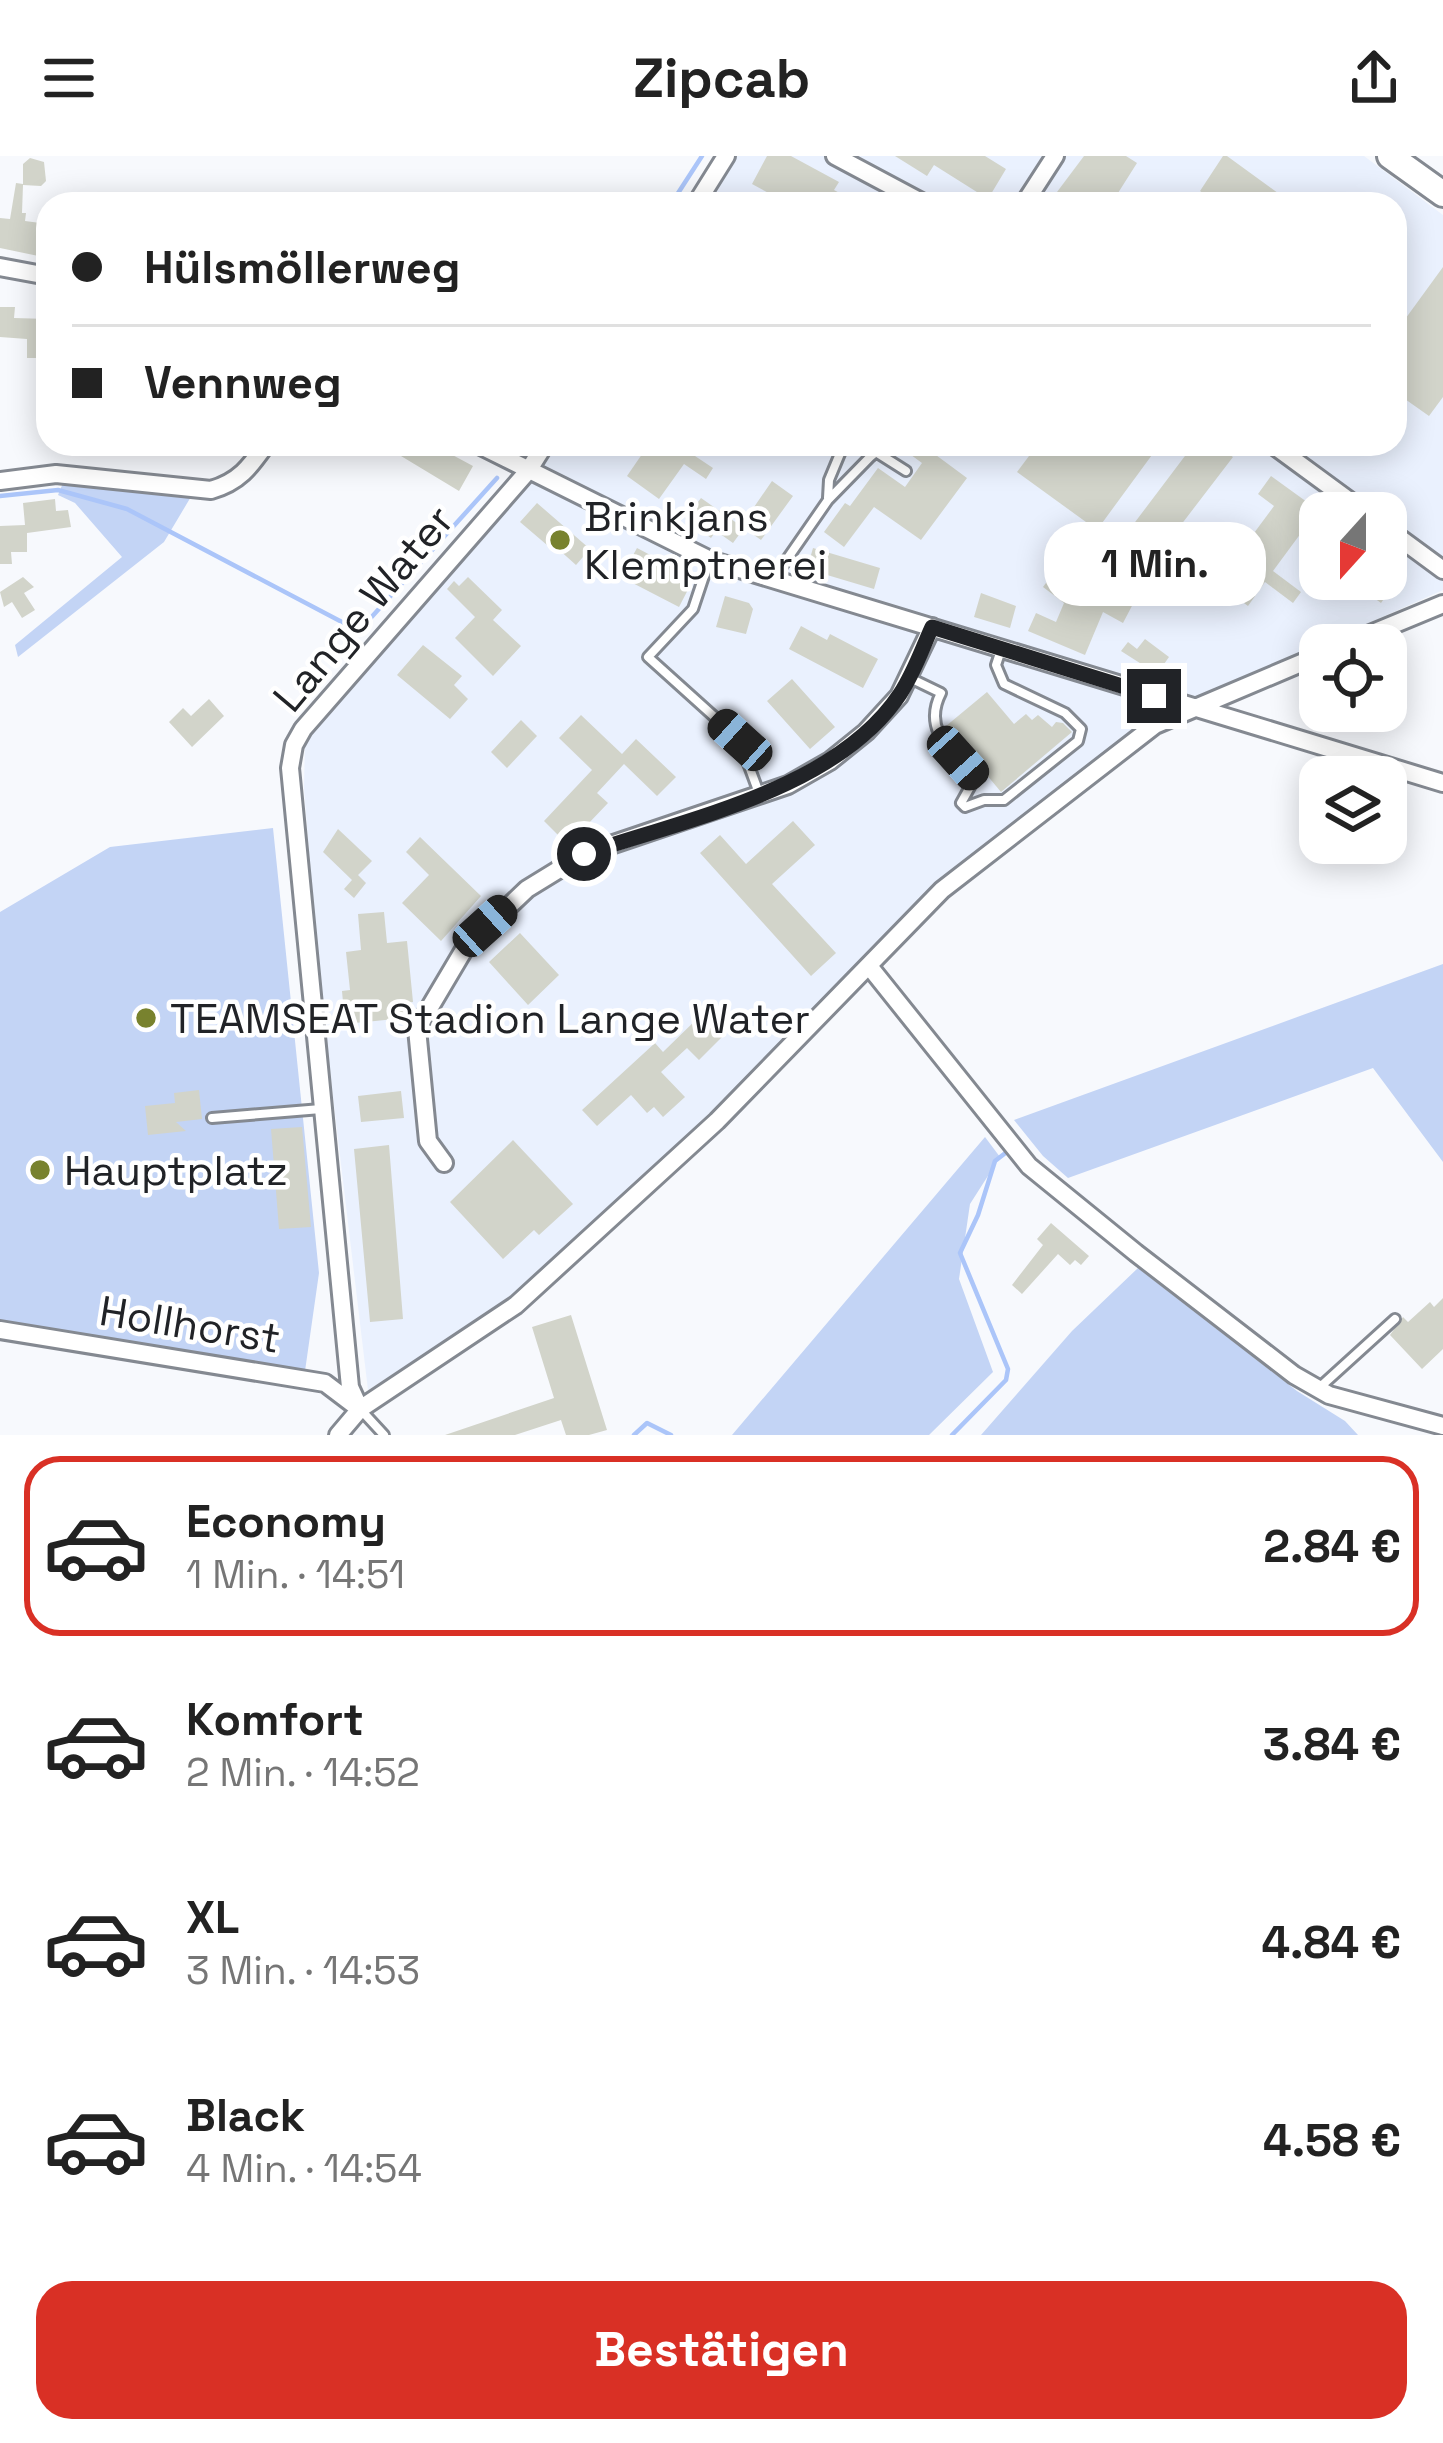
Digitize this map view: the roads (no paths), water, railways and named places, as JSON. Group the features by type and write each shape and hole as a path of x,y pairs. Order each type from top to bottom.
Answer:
{"main road":[{"path":"1390,156 1443,194"}],"street":[{"path":"704,192 726,156"},
{"path":"835,156 902,192"},
{"path":"1032,192 1055,156"},
{"path":"0,267 36,274"},
{"path":"0,481 56,474 211,490 246,473 258,456"},
{"path":"500,456 710,560 1443,783"},
{"name":"Lange Water","path":"360,1409 350,1388 290,768 294,745 537,456"},
{"path":"1288,456 1337,492"},
{"path":"1407,543 1443,570"},
{"path":"1395,624 1443,604"},
{"path":"444,1163 428,1141 417,1029 465,948 527,889 584,854 788,785 830,761 899,696 932,627"},
{"path":"338,1435 360,1409 516,1305 717,1121 942,890 1155,725 1299,664"},
{"path":"869,965 1029,1166 1294,1375 1318,1389 1443,1426"},
{"name":"Hollhorst","path":"0,1330 326,1383 360,1409"}],"lane":[{"path":"828,500 839,456"},
{"path":"773,579 828,500 872,456"},
{"path":"882,456 906,471"},
{"path":"710,560 693,608 647,657 740,740 759,795"},
{"path":"909,677 941,693 932,718 935,732 975,778 961,803 965,807 1004,800 1078,741 1081,729 1065,713 1004,684 996,664 1002,649"},
{"path":"212,1118 323,1109"},
{"path":"1318,1389 1395,1319"},
{"path":"360,1409 384,1435"}],"waterway":[{"name":"Lange Water","path":"679,192 702,156"},
{"name":"Lange Water","path":"0,496 58,490 127,509 359,631 497,478"},
{"path":"952,1435 1006,1380 1008,1369 960,1253 995,1161 1008,1151"},
{"path":"634,1435 647,1423 671,1435"}],"place":[{"name":"Brinkjans Klemptnerei","path":"560,540"},
{"name":"TEAMSEAT Stadion Lange Water","path":"146,1018"},
{"name":"Hauptplatz","path":"40,1170"}]}
